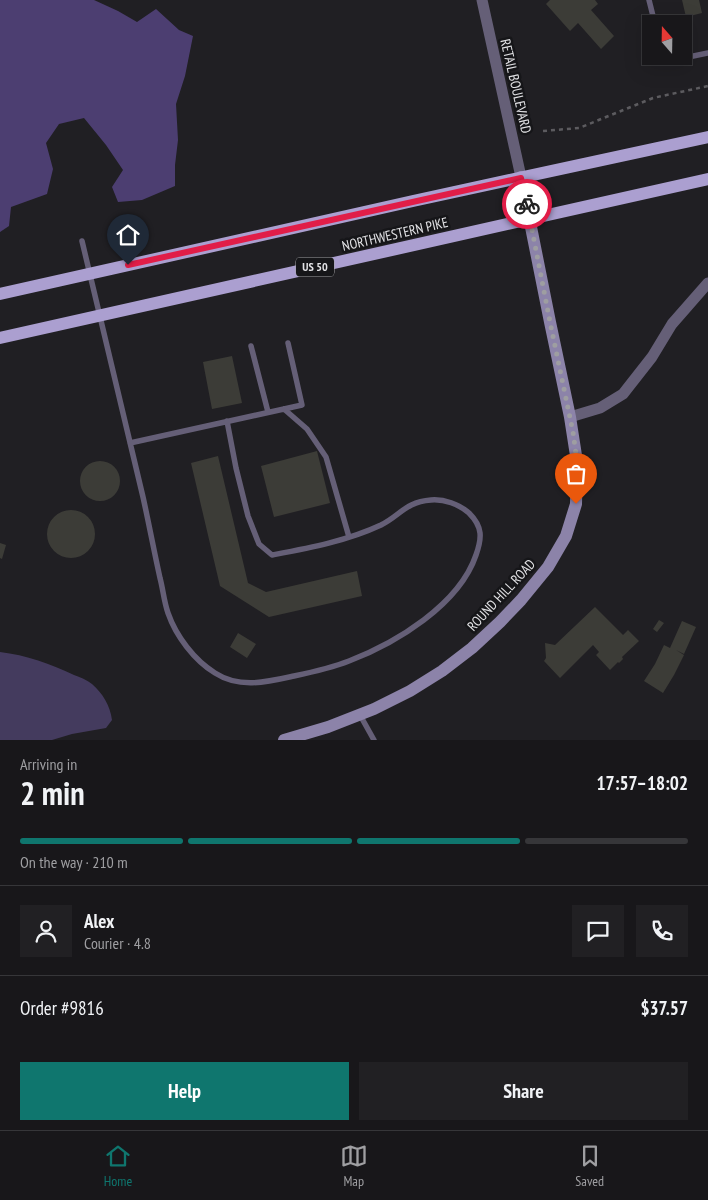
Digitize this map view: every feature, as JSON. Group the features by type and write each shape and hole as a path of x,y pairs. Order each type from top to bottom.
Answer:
{"main road":[{"name":"NORTHWESTERN PIKE","path":"0,294 708,138"},
{"name":"NORTHWESTERN PIKE","path":"0,338 708,179"}],"street":[{"name":"RETAIL BOULEVARD","path":"482,0 521,178"},
{"name":"ROUND HILL ROAD","path":"284,740 328,727 374,709 410,691 442,671 472,648 521,600 548,567 566,536 576,504 577,462 570,417 521,178"},
{"path":"570,417 600,408 623,394 652,356 672,324 708,283"}],"lane":[{"path":"649,0 653,15"},
{"path":"692,56 708,53"},
{"path":"82,241 130,443 167,612 176,631 204,666 234,681 262,683 318,671 349,661 378,648 412,628 437,609 464,580 473,564 481,538 480,532 476,522 468,512 458,505 443,501 432,500 416,503 406,507 383,524 349,537 315,547 272,555 259,544 248,516 227,421"},
{"path":"130,443 302,405 288,343"},
{"path":"251,346 268,412"},
{"path":"284,409 307,429 326,457 349,537"},
{"path":"360,715 374,740"}],"path":[{"path":"543,131 579,128 653,98 708,86"}],"shaded area":[{"path":"0,0 94,0 137,22 156,9 179,30 193,36 185,76 176,104 178,140 175,186 142,200 118,202 112,187 123,170 106,145 84,118 59,124 46,143 53,169 47,194 11,207 9,226 0,232"},
{"path":"0,652 38,660 88,681 103,696 110,709 112,720 106,728 72,734 52,740 0,740"}],"building":[{"path":"550,0 595,0 598,4 591,10 614,36 601,49 578,23 570,31 546,4"},
{"path":"682,0 699,0 702,13 686,15"},
{"path":"232,356 242,403 212,409 203,362"},
{"path":"317,451 330,503 274,517 261,466"},
{"path":"218,456 248,583 266,592 357,571 362,596 269,617 220,586 191,463"},
{"path":"104,461 111,464 117,470 120,481 119,489 111,498 104,501 96,501 89,498 81,489 80,477 83,470 92,462"},
{"path":"66,510 76,510 88,517 95,529 95,539 88,551 76,558 66,558 58,554 51,547 47,539 47,529 51,521 58,514"},
{"path":"0,543 6,545 2,559 0,558"},
{"path":"595,607 623,635 628,630 639,641 610,670 596,655 599,652 593,645 560,678 544,661 546,658 545,643 555,645"},
{"path":"659,620 664,623 657,632 653,629"},
{"path":"682,621 696,627 684,654 676,650 684,655 663,693 644,681 664,645 670,648"},
{"path":"238,633 256,644 247,658 230,647"}],"way so far":[{"path":"527,204 573,432 577,462 576,504"}],"route":[{"path":"128,265 521,178 527,204"}]}
